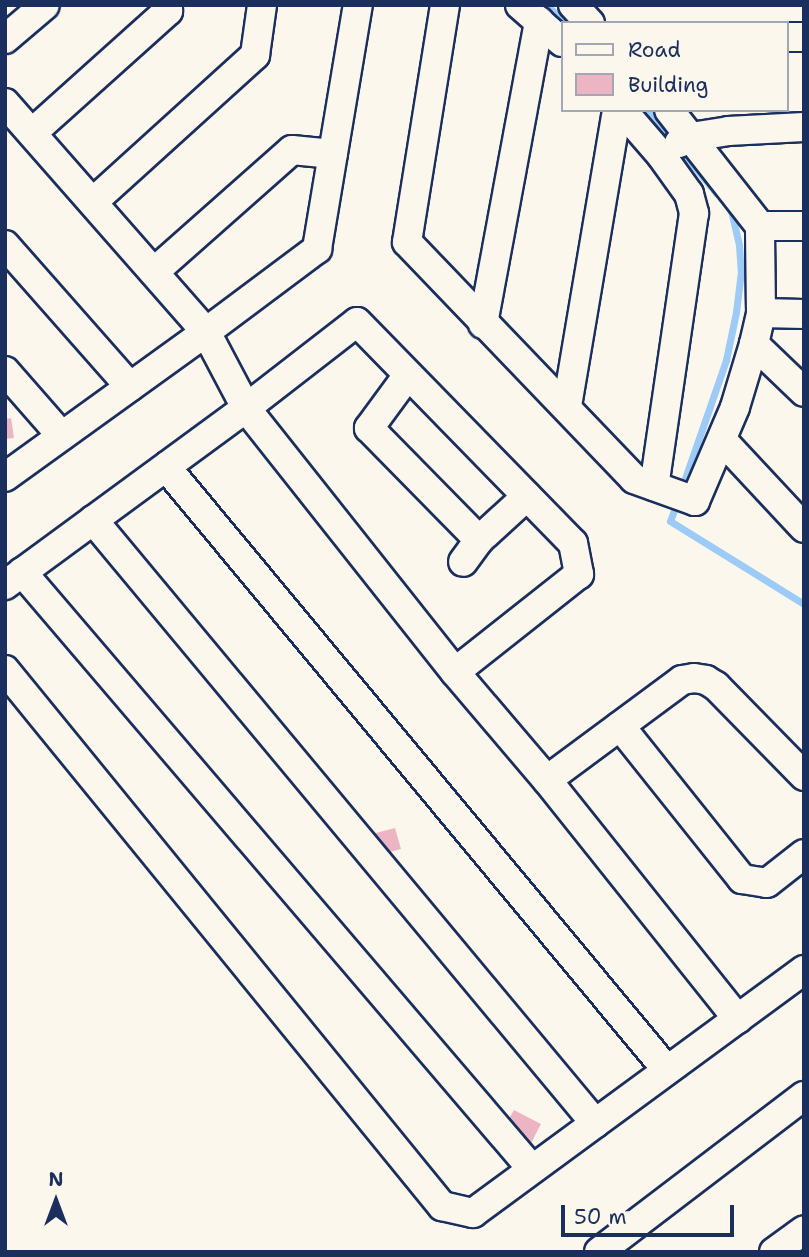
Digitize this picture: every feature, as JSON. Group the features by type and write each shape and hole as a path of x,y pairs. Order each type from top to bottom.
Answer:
{"street":[{"path":"5,39 45,5"},
{"path":"32,133 168,11 169,5"},
{"path":"93,202 255,55 262,5"},
{"path":"5,477 317,249 358,5"},
{"path":"445,5 407,242 483,324 567,406 634,479 695,501 723,441 754,344 761,313 760,226"},
{"path":"573,5 588,21"},
{"path":"483,324 530,13"},
{"path":"530,13 560,40"},
{"path":"5,103 206,332 246,408 455,672 547,780 738,1018"},
{"path":"567,406 619,112"},
{"path":"622,112 677,145 760,226 804,226"},
{"path":"669,112 694,214 672,493"},
{"path":"677,145 728,131 804,127"},
{"path":"154,272 292,150 333,154"},
{"path":"5,245 130,387"},
{"path":"761,313 804,314"},
{"path":"455,672 579,573 573,543 357,322 246,408 14,579 532,1169"},
{"path":"754,344 804,392"},
{"path":"5,371 62,436"},
{"path":"408,374 369,428 471,551 527,496"},
{"path":"723,441 804,528"},
{"path":"166,467 667,1070"},
{"path":"93,520 595,1123"},
{"path":"5,670 442,1206 473,1213 804,970"},
{"path":"547,780 682,680 706,680 716,686 804,776"},
{"path":"620,726 742,879 767,883 804,854"},
{"path":"598,1252 804,1096"},
{"path":"774,1252 804,1230"}],"building":[{"path":"11,418 14,438 5,439 5,419"},
{"path":"395,828 401,849 378,855 372,834"},
{"path":"514,1110 541,1124 531,1143 504,1127"}],"waterway":[{"path":"546,5 565,21"},
{"path":"650,112 673,140"},
{"path":"680,149 717,194"},
{"path":"681,490 726,360 736,312 741,274 739,245 731,211 727,206"},
{"path":"677,502 670,521 804,604"}]}
